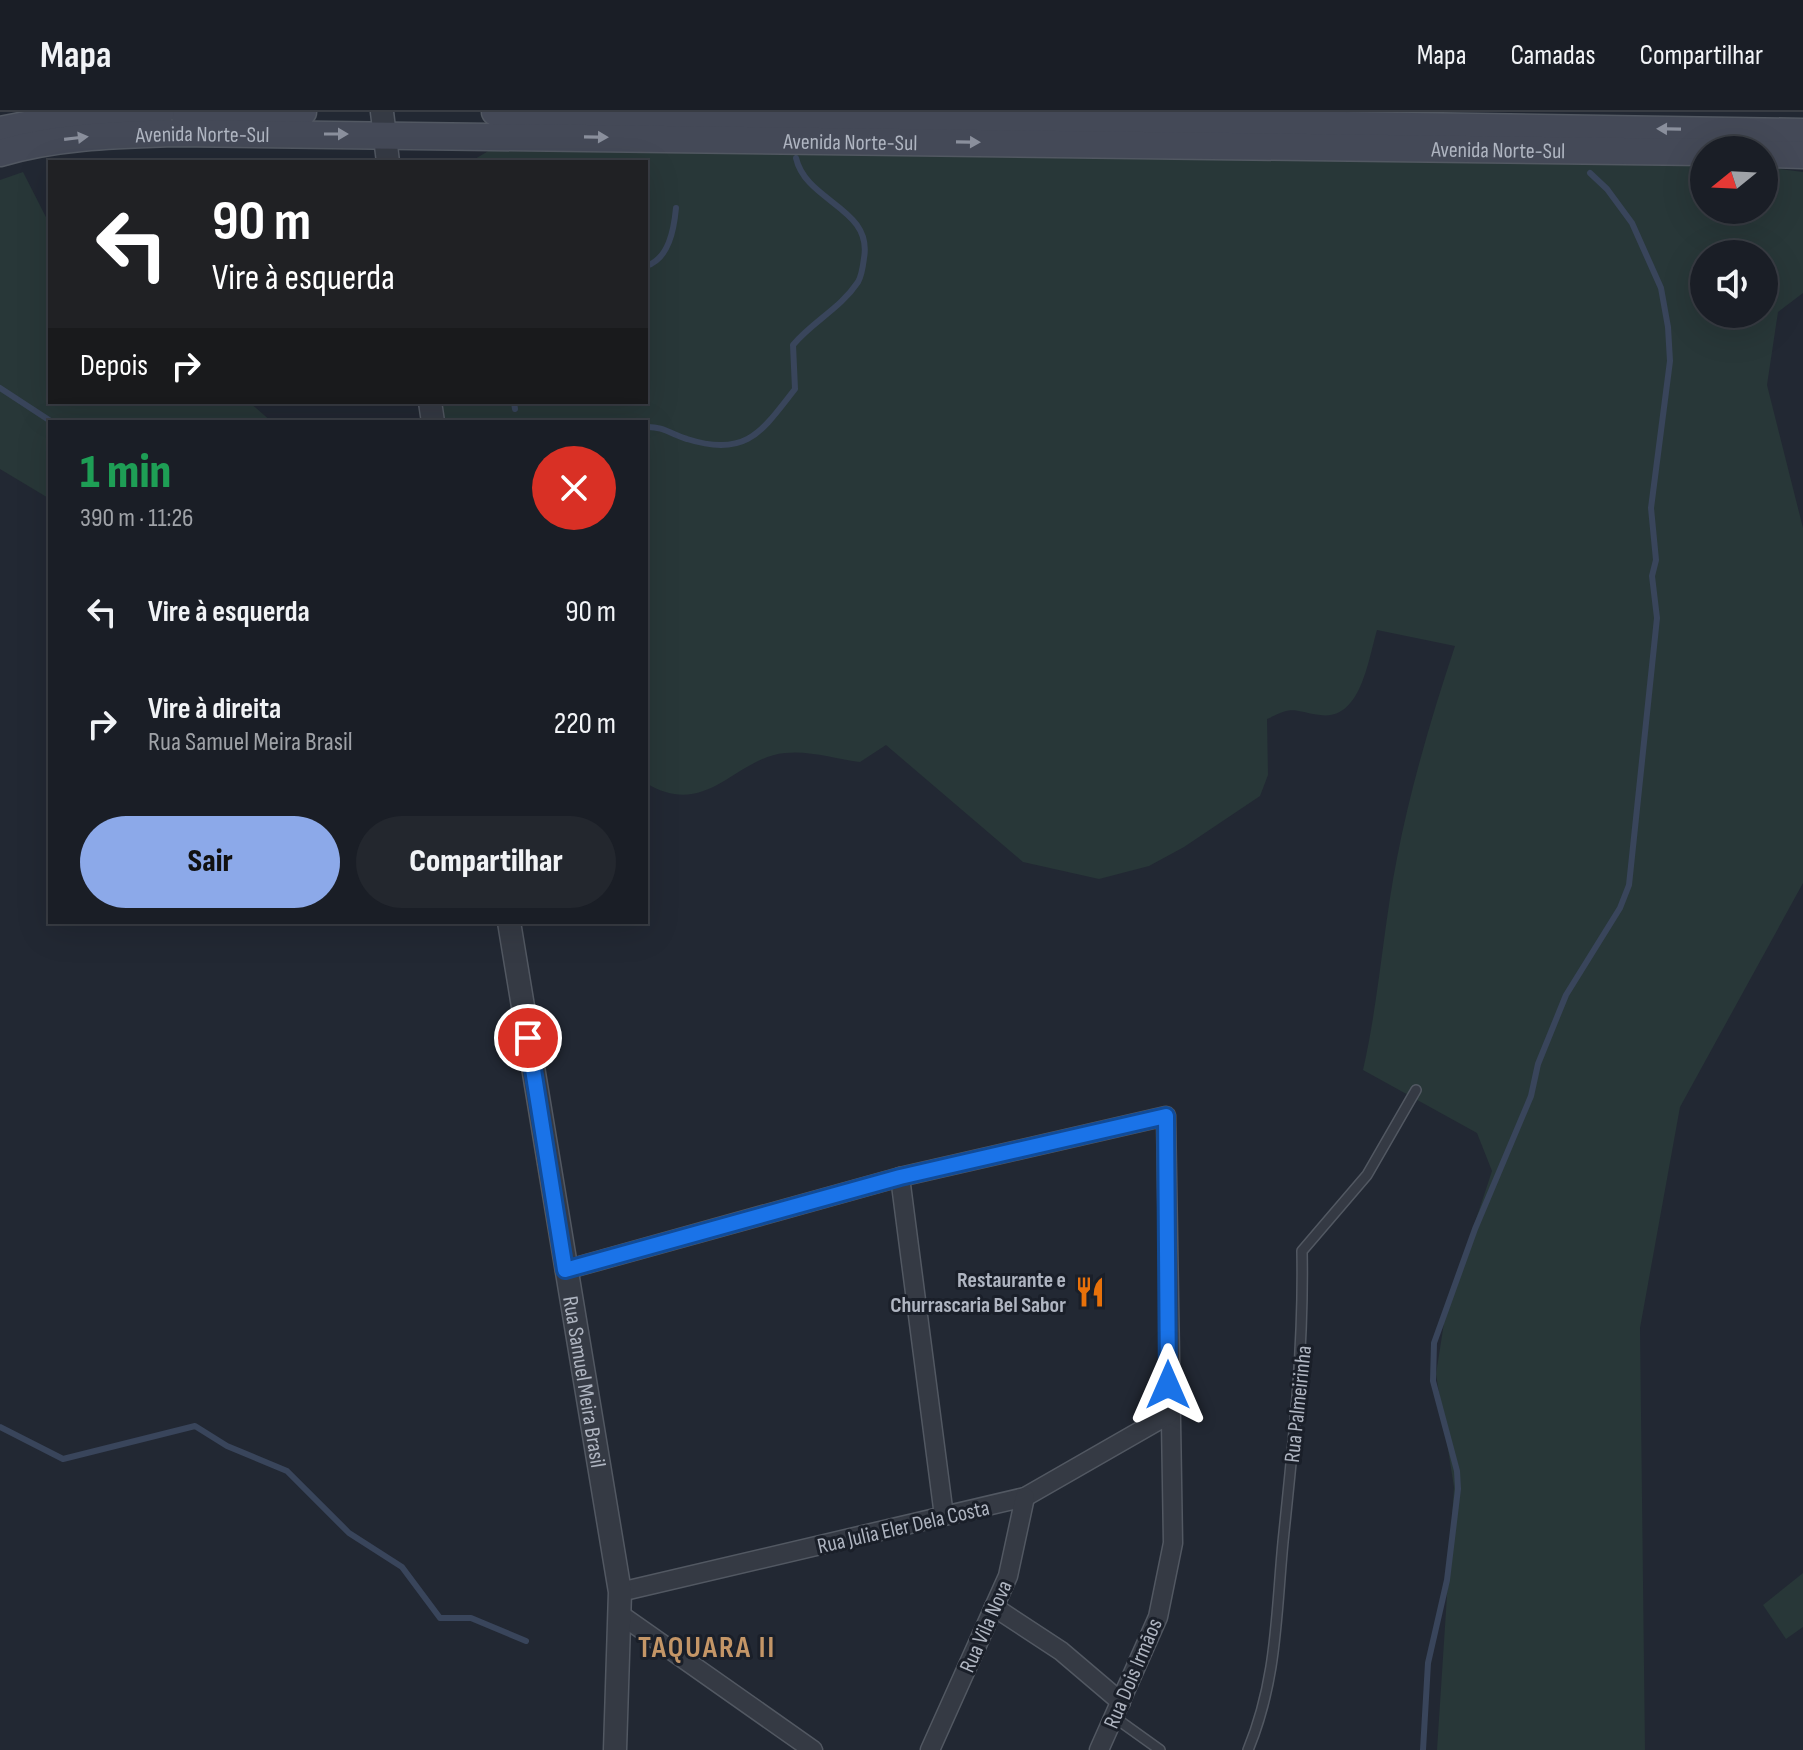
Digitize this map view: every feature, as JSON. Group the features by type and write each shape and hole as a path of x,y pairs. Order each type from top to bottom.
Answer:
{"main road":[{"name":"Avenida Norte-Sul","path":"0,130 82,114 161,112"},
{"name":"Avenida Norte-Sul","path":"183,112 303,112"},
{"name":"Avenida Norte-Sul","path":"495,112 1803,132"},
{"name":"Avenida Norte-Sul","path":"0,153 24,146 93,136 382,123 416,134 1690,152"},
{"path":"1778,154 1803,155"}],"street":[{"path":"382,123 388,160"},
{"path":"403,160 416,134"},
{"name":"Rua Samuel Meira Brasil","path":"509,924 620,1592 615,1750"},
{"name":"Rua Dois Irmãos","path":"900,1177 1166,1116 1168,1415 1173,1543 1158,1617 1099,1750"},
{"path":"565,1270 900,1177 944,1516"},
{"name":"Rua Julia Eler Dela Costa","path":"620,1592 1025,1497 1168,1415"},
{"name":"Rua Vila Nova","path":"930,1750 1008,1576 1025,1497"},
{"path":"994,1607 1061,1651 1117,1710"},
{"path":"621,1615 813,1750"}],"lane":[{"name":"Rua Palmeirinha","path":"1248,1750 1265,1709 1277,1636 1304,1334 1302,1251 1367,1175 1416,1090"},
{"path":"1117,1710 1160,1750"}],"shaded area":[{"path":"490,150 1690,163 1690,224 1778,224 1778,169 1803,172 1803,293 1778,312 1778,240 1690,240 1690,328 1776,328 1767,385 1803,528 1803,883 1680,1107 1640,1328 1645,1750 1437,1750 1454,1487 1436,1374 1446,1310 1492,1171 1477,1133 1363,1070 1403,831 1455,646 1377,630 1366,672 1354,699 1345,708 1334,714 1320,715 1289,711 1267,719 1268,775 1260,796 1184,847 1149,866 1099,879 1023,862 886,745 860,762 822,755 785,753 767,757 703,791 686,795 667,793 648,784 648,420 442,420 440,404 648,404 648,160 473,160"},
{"path":"23,172 48,221 48,404 251,404 270,420 48,420 48,498 0,469 0,180"},
{"path":"1803,1573 1803,1627 1786,1639 1763,1605"}],"waterway":[{"path":"648,427 708,444 739,443 751,437 773,417 795,389 793,345 843,300 858,282 864,258 864,241 859,227 812,185 802,173 796,158"},
{"path":"1423,1750 1428,1663 1447,1580 1458,1489 1457,1471 1433,1381 1434,1343 1475,1229 1531,1096 1538,1064 1566,995 1620,908 1629,885 1657,618 1652,576 1656,560 1651,508 1670,361 1661,288 1632,223 1607,189 1590,173"},
{"path":"648,265 665,250 672,234 676,208"},
{"path":"0,388 49,420"},
{"path":"514,404 515,409"},
{"path":"0,1427 63,1459 195,1426 227,1446 287,1471 349,1533 402,1567 440,1618 471,1618 526,1641"}],"place":[{"name":"Restaurante e Churrascaria Bel Sabor","path":"1090,1292"}],"district":[{"name":"TAQUARA II","path":"707,1647"}],"route":[{"path":"528,1038 565,1270 900,1177 1166,1116 1168,1385"}]}
